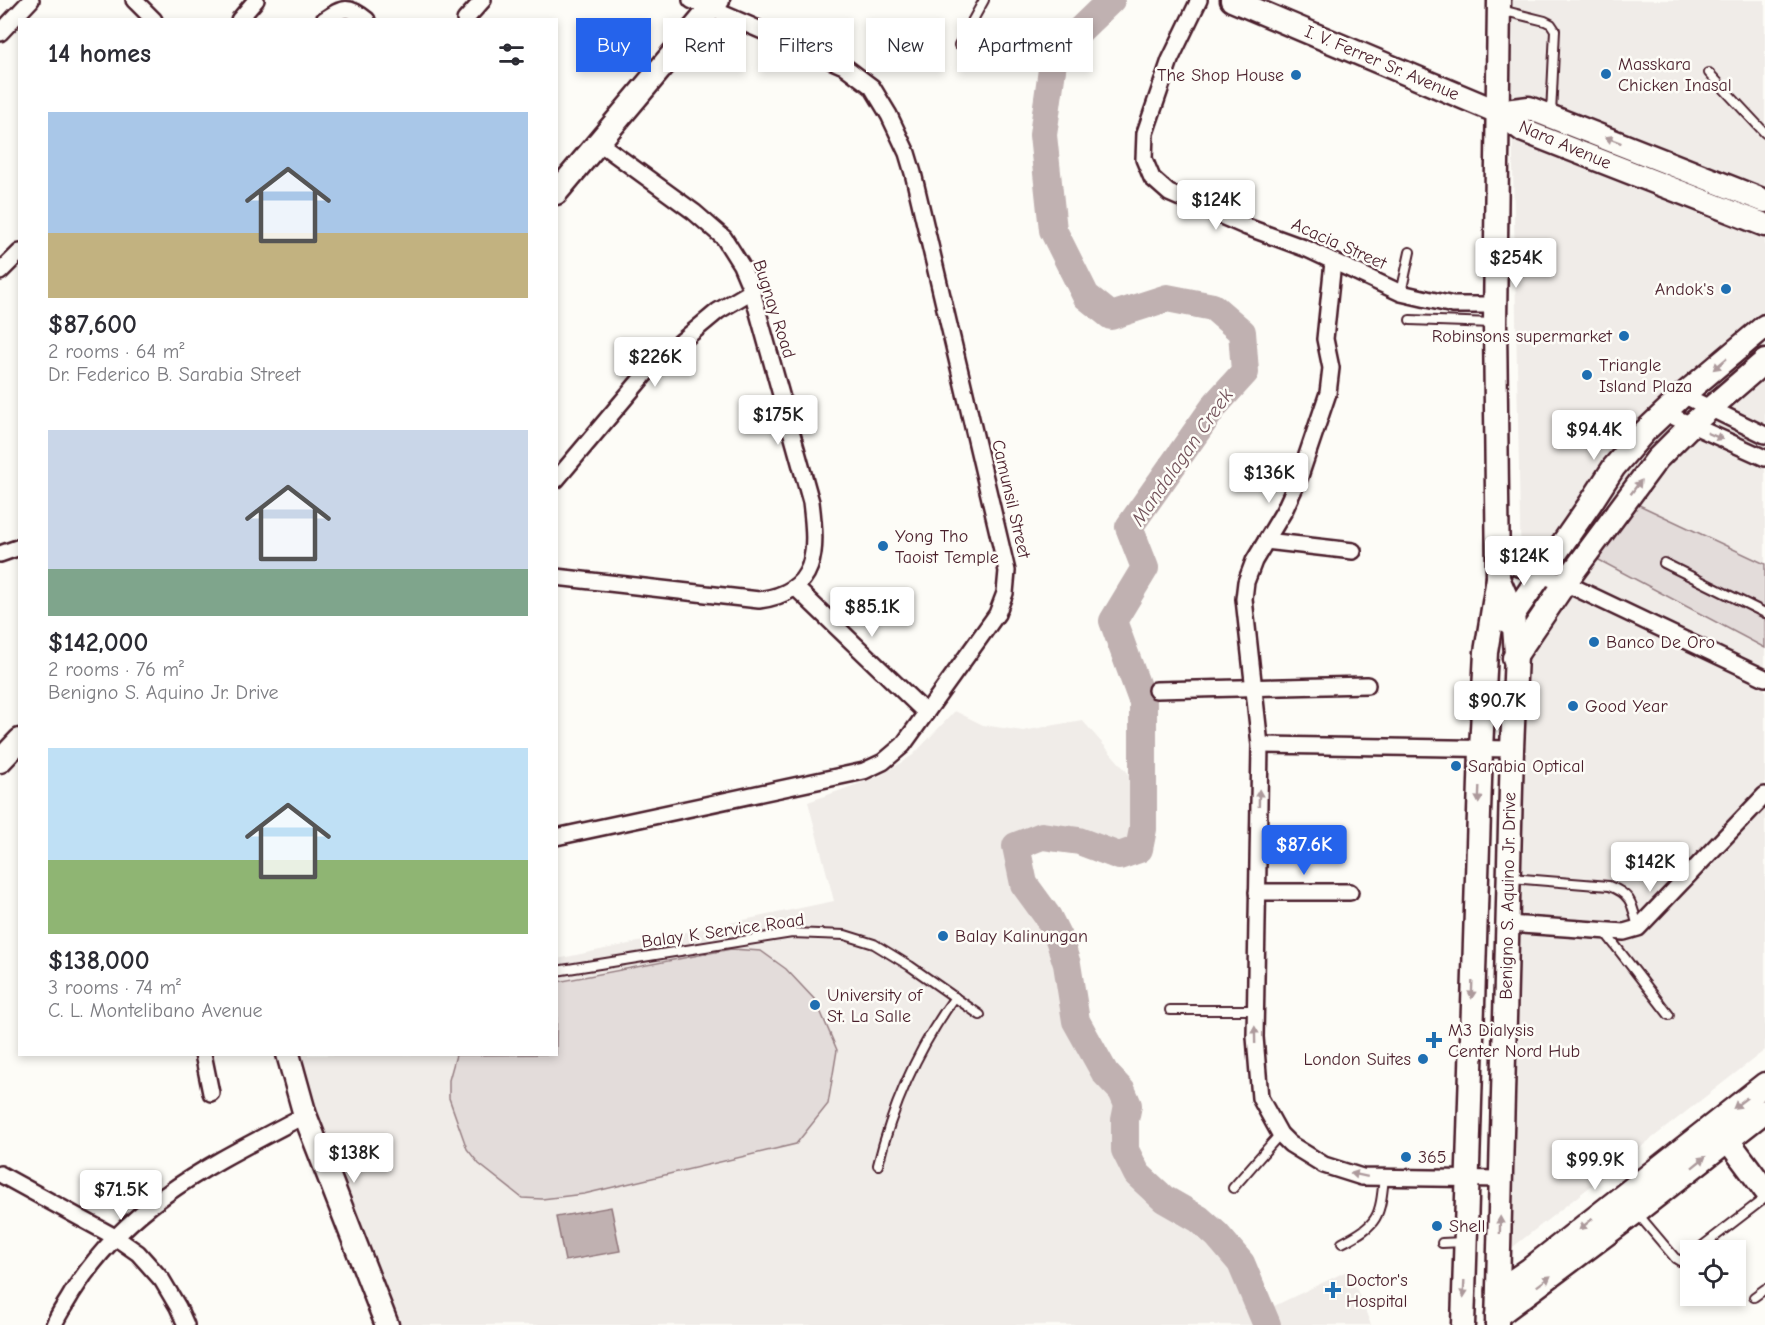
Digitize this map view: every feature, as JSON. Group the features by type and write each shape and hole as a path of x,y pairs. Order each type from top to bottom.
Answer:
{"main road":[{"name":"I. V. Ferrer Sr. Avenue","path":"1232,0 1498,112"},
{"path":"558,191 707,3"},
{"name":"Benigno S. Aquino Jr. Drive","path":"1463,1325 1481,748 1486,652 1497,570 1495,314 1499,5"},
{"name":"Nara Avenue","path":"1498,112 1529,108 1765,201"},
{"name":"Nara Avenue","path":"1498,112 1524,131 1765,225"},
{"path":"1648,179 1656,157"},
{"path":"1703,201 1712,179"},
{"path":"1486,652 1614,466 1645,431 1683,395 1763,330"},
{"path":"1484,702 1565,583 1657,459 1690,426 1765,361"},
{"path":"1590,504 1612,518"},
{"name":"Benigno S. Aquino Jr. Drive","path":"1497,570 1514,613 1516,654 1497,1320"},
{"path":"0,761 18,742"},
{"path":"289,1056 305,1115 387,1325"},
{"path":"1497,1320 1636,1212 1721,1131 1765,1084"},
{"path":"1469,1091 1503,1092"},
{"path":"1498,1292 1721,1131 1765,1110"},
{"path":"1721,1131 1765,1190"}],"street":[{"path":"0,33 31,0"},
{"path":"134,0 152,18"},
{"path":"240,18 256,0"},
{"path":"467,18 483,0"},
{"name":"Acacia Street","path":"1199,0 1170,60 1146,133 1144,159 1152,178 1169,193 1247,227 1307,249 1401,293 1495,314"},
{"name":"Camunsil Street","path":"558,837 864,771 884,762 903,745 997,614 1005,594 1007,571 981,456 910,163 889,115 872,87 844,66 707,3"},
{"path":"327,18 336,11 346,8 356,10 366,18"},
{"name":"Bugnay Road","path":"598,142 694,212 724,238 741,265 752,291 811,502 815,535 812,565 795,587"},
{"path":"0,272 18,254"},
{"path":"1333,262 1325,339 1331,368 1328,393 1300,476 1284,510 1254,561 1246,582 1244,599 1260,745 1255,1010 1260,1098 1280,1134 1290,1144 1323,1165 1362,1177 1384,1177 1425,1183 1501,1179"},
{"path":"558,478 652,366 718,311 752,291"},
{"path":"1683,395 1765,435"},
{"path":"1665,413 1765,458"},
{"path":"1266,541 1353,551"},
{"path":"0,554 18,548"},
{"path":"1497,570 1541,574 1565,583 1765,678"},
{"path":"558,577 759,600 776,597 795,587 926,713"},
{"path":"1156,690 1367,685"},
{"path":"1260,745 1512,749"},
{"path":"1508,924 1624,932 1638,928 1765,795"},
{"path":"1257,892 1350,892"},
{"path":"203,1056 211,1093"},
{"path":"54,1325 84,1274 139,1213 163,1194 305,1115"},
{"path":"0,1174 116,1236 138,1253 162,1280 178,1306 186,1325"}],"lane":[{"path":"974,18 984,0"},
{"path":"1499,5 1545,21 1555,30 1551,116"},
{"path":"1709,73 1765,133"},
{"path":"1401,293 1410,252"},
{"path":"1410,320 1495,314"},
{"path":"1664,563 1765,613"},
{"path":"1509,878 1609,885 1619,889 1630,898 1638,928"},
{"path":"1604,930 1669,1015"},
{"name":"Balay K Service Road","path":"558,971 792,933 845,935 874,944 980,1015"},
{"path":"878,1165 886,1132 900,1093 940,1018 955,998"},
{"path":"1170,1010 1255,1010"},
{"path":"1233,1188 1280,1134"},
{"path":"1342,1243 1368,1228 1377,1217 1384,1177"},
{"path":"1712,1240 1741,1220 1765,1198"},
{"path":"1636,1212 1680,1261"},
{"path":"1442,1242 1465,1242"},
{"path":"1754,1297 1765,1289"}],"shaded area":[{"path":"1512,0 1765,0 1765,1050 1509,1250 1509,942 1524,726 1511,62"},
{"path":"1637,504 1765,564 1765,648 1597,559"},
{"name":"University of St. La Salle","path":"955,711 983,725 1023,731 1082,720 1141,788 1143,829 1139,849 1119,856 1079,841 1042,836 1016,847 1024,884 1048,917 1059,939 1067,964 1076,1021 1105,1073 1122,1091 1128,1105 1125,1120 1125,1150 1137,1174 1164,1199 1199,1219 1217,1235 1241,1263 1267,1325 399,1325 304,1080 298,1056 558,1056 558,959 834,901 808,802 880,776 913,755"},
{"path":"731,949 761,951 786,969 816,1001 837,1050 828,1104 796,1144 584,1194 542,1199 522,1198 479,1164 467,1149 449,1098 449,1080 456,1056 558,1056 558,982"},
{"path":"611,1207 620,1251 565,1261 556,1217"},
{"name":"Doctor's Hospital","path":"1349,1270 1371,1325 1274,1325 1268,1309"}],"waterway":[{"name":"Mandalagan Creek","path":"1111,0 1054,55 1043,135 1053,230 1086,296 1111,316 1167,298 1213,307 1242,332 1245,372 1216,404 1129,527 1145,568 1113,621 1143,703 1143,829 1139,849 1119,856 1079,841 1042,836 1016,846 1024,884 1048,917 1059,939 1067,964 1076,1021 1105,1073 1122,1091 1128,1105 1125,1120 1125,1150 1137,1174 1164,1199 1199,1219 1217,1235 1241,1263 1267,1325"}],"place":[{"name":"Masskara Chicken Inasal","path":"1606,74"},
{"name":"The Shop House","path":"1296,75"},
{"name":"Andok's","path":"1726,289"},
{"name":"Robinsons supermarket","path":"1624,336"},
{"name":"Triangle Island Plaza","path":"1587,375"},
{"name":"Yong Tho Taoist Temple","path":"883,546"},
{"name":"Banco De Oro","path":"1594,642"},
{"name":"Good Year","path":"1573,706"},
{"name":"Sarabia Optical","path":"1456,766"},
{"name":"Balay Kalinungan","path":"943,936"},
{"name":"University of St. La Salle","path":"815,1005"},
{"name":"M3 Dialysis Center Nord Hub","path":"1434,1040"},
{"name":"London Suites","path":"1423,1059"},
{"name":"365","path":"1406,1157"},
{"name":"Shell","path":"1437,1226"},
{"name":"Doctor's Hospital","path":"1333,1290"}]}
